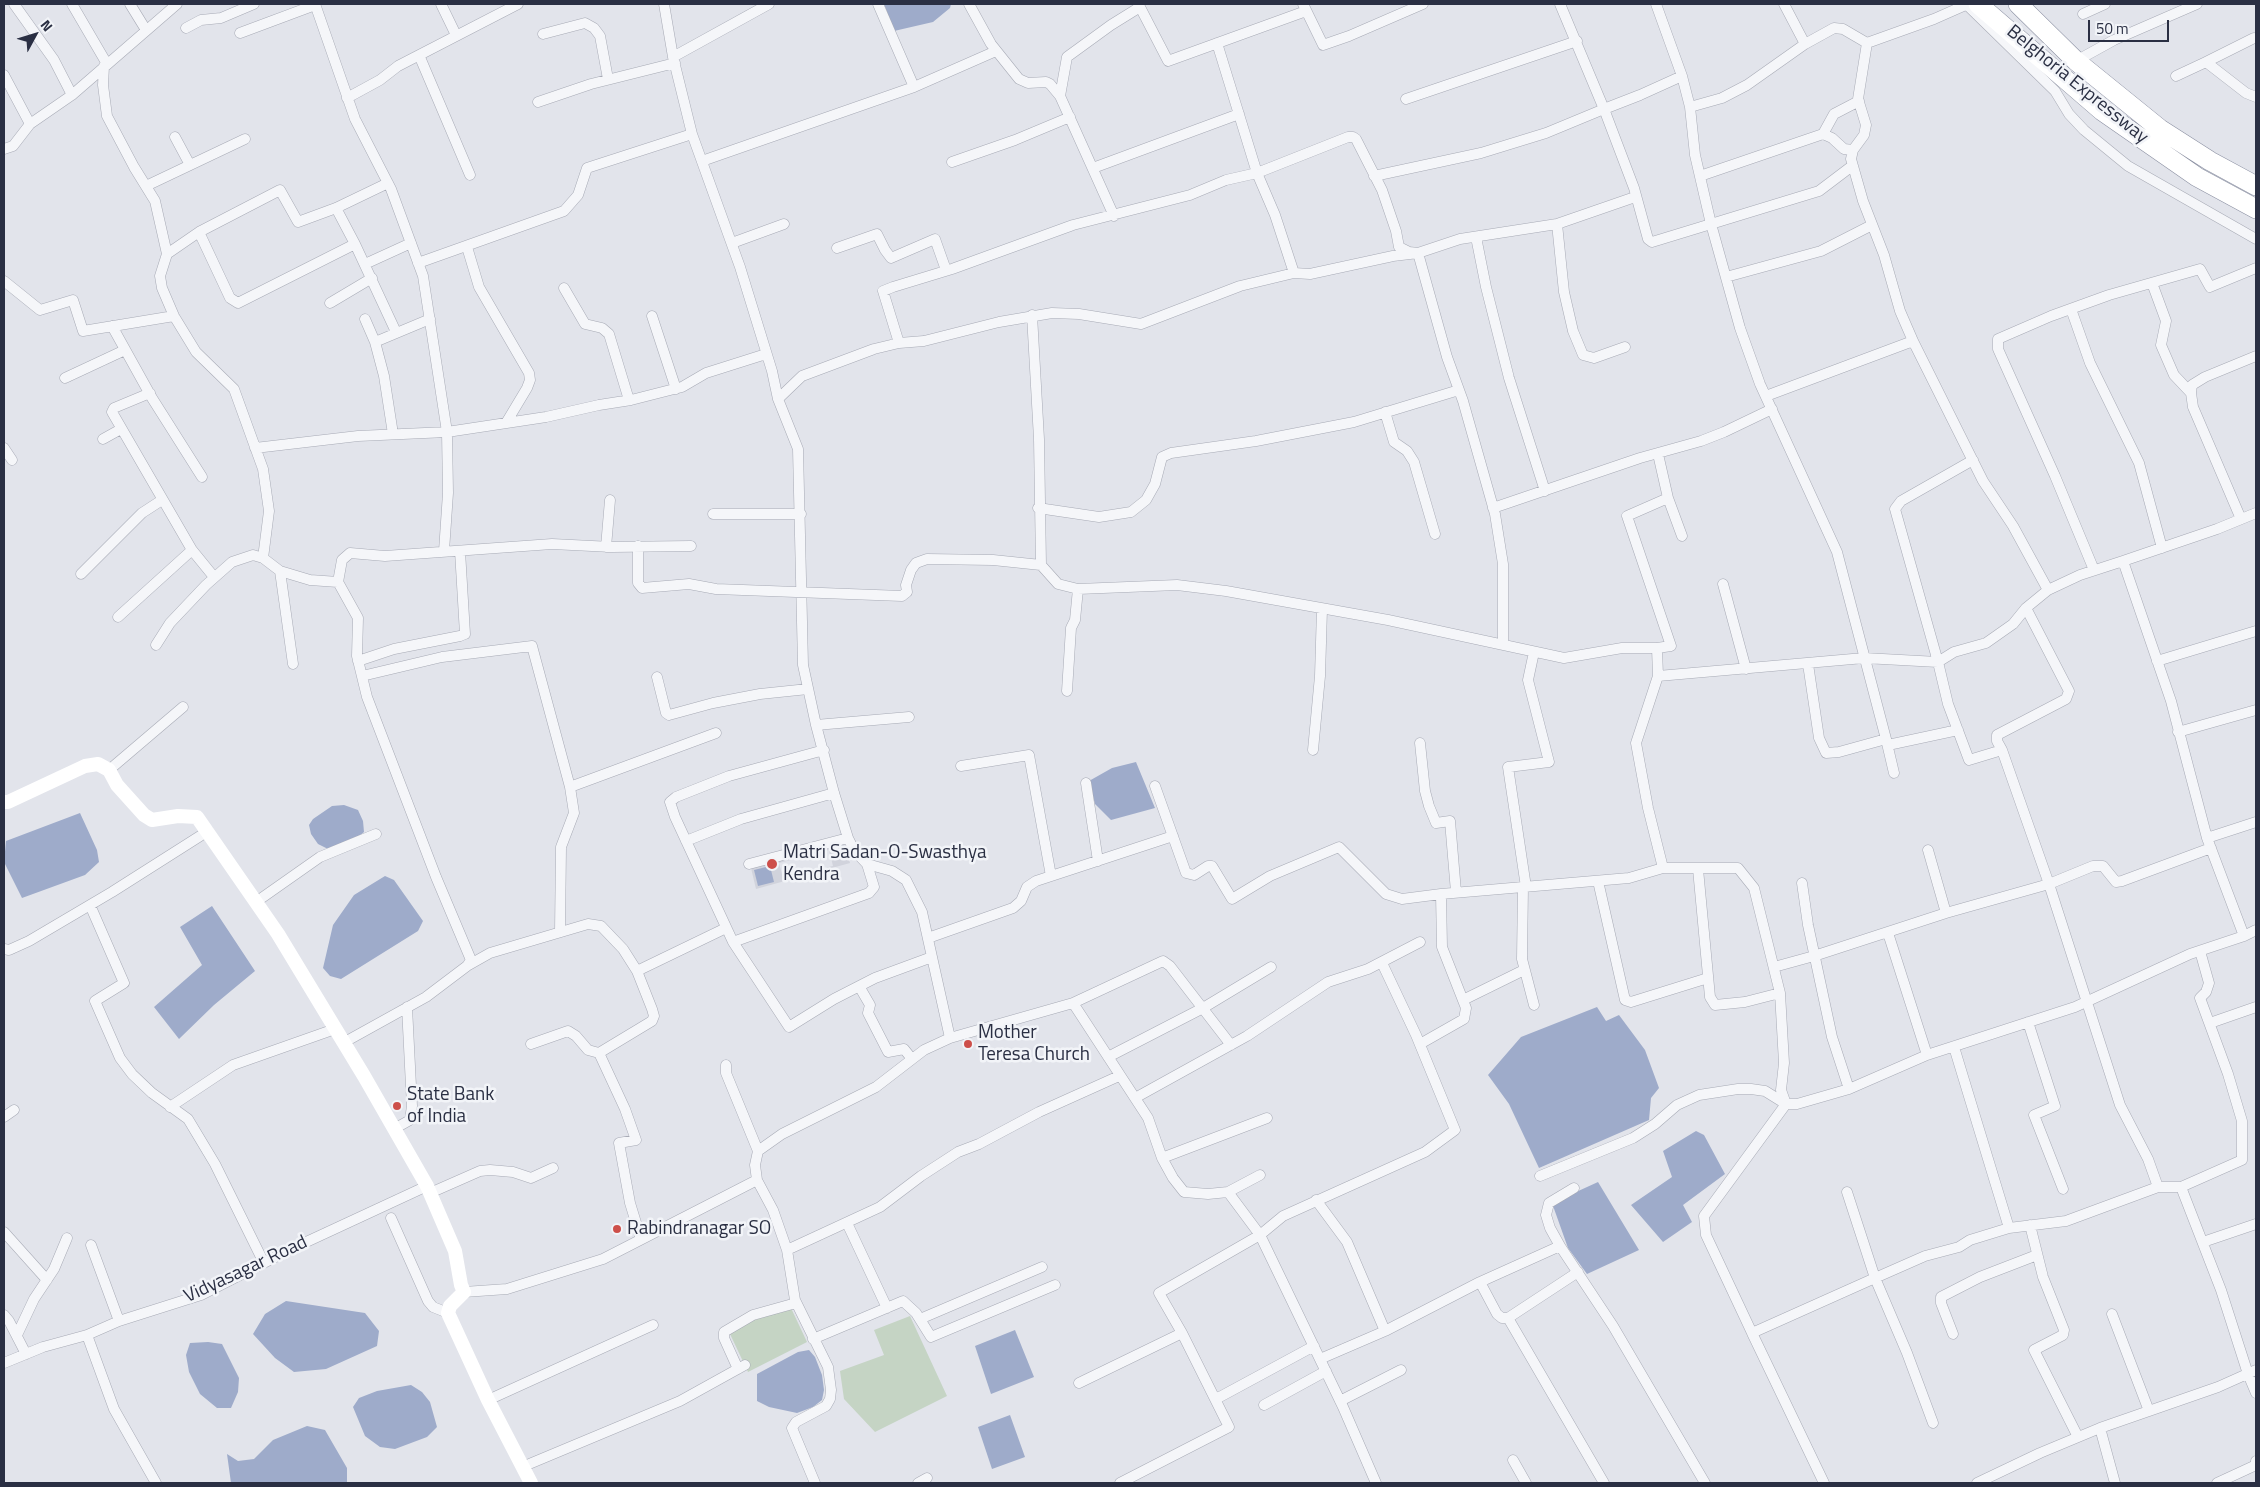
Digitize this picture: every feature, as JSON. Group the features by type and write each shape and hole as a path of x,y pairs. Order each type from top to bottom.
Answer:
{"highway":[{"name":"Belghoria Expressway","path":"1978,4 2110,116 2197,177 2256,209"},
{"name":"Belghoria Expressway","path":"2018,4 2076,61 2160,129 2210,161 2256,186"}],"street":[{"path":"14,4 54,60 72,95"},
{"path":"72,4 105,65 103,85 107,116 155,201 167,254 160,282 174,316 196,352 234,389 263,469 269,511 263,558"},
{"path":"130,4 146,30"},
{"path":"4,149 13,146 30,124 72,95 177,4"},
{"path":"186,28 201,20 221,18 254,4"},
{"path":"441,4 456,35"},
{"path":"347,98 380,80 398,66 515,4"},
{"path":"664,4 674,60 692,134 732,243 778,399 798,449 803,665 834,793 848,838 858,856 867,864 892,870 906,880 922,912 950,1038"},
{"path":"538,102 674,60 769,4"},
{"path":"878,4 914,87"},
{"path":"969,4 978,23 996,50 1023,82 1046,82 1060,96 1114,216"},
{"path":"1060,96 1067,57 1139,5 1168,61 1218,43 1304,7 1322,45 1349,36 1423,4"},
{"path":"1560,4 1604,109 1648,239 1652,242 1819,190 1852,166"},
{"path":"1656,4 1682,76 1690,106 1695,155 1711,224 1740,328 1766,396 1837,552 1894,773"},
{"path":"1784,4 1805,44"},
{"path":"1690,106 1722,98 1747,85 1805,44 1834,28 1843,29 1867,43 1934,20 1967,4 2055,91 2069,114 2084,130 2128,166 2256,239"},
{"path":"2083,14 2105,4"},
{"path":"240,33 315,5 354,119 388,183 423,276 430,319 447,432 448,493 444,551"},
{"path":"2076,61 2114,40 2192,5"},
{"path":"543,34 586,23 594,28 600,36 608,79"},
{"path":"2176,76 2254,38"},
{"path":"1406,99 1577,41"},
{"path":"1218,43 1257,173 1275,215 1294,273"},
{"path":"1867,43 1860,76 1859,101 1866,125 1864,136 1853,150 1852,166 1884,255 1900,311 1912,341 1983,481 2013,526 2048,590"},
{"path":"702,161 914,87 996,50"},
{"path":"419,55 470,175"},
{"path":"2206,62 2246,93 2256,97"},
{"path":"4,75 30,124"},
{"path":"1374,176 1481,153 1546,133 1682,76"},
{"path":"1700,176 1823,134 1834,114 1859,101"},
{"path":"1093,168 1239,114"},
{"path":"952,162 1015,140 1070,117"},
{"path":"418,263 564,211 578,194 587,168 692,134"},
{"path":"1823,134 1832,138 1844,149 1853,150"},
{"path":"176,137 190,165"},
{"path":"899,343 883,291 1073,225 1162,204 1226,180 1257,173 1348,137 1356,139 1382,190 1399,247 1409,252 1418,253"},
{"path":"146,186 245,138"},
{"path":"167,254 199,232 280,190 298,222 336,208 388,183"},
{"path":"778,399 802,376 874,349 899,343 924,341 1032,315 1052,313 1080,314 1141,324 1240,286 1294,273 1310,274 1393,256 1418,253 1460,239 1557,224 1635,197"},
{"path":"336,208 372,278 396,332"},
{"path":"732,243 784,224"},
{"path":"1557,224 1564,292 1573,331 1582,355 1594,358 1625,346"},
{"path":"1726,276 1821,251 1872,226"},
{"path":"199,232 230,298 238,303 355,244"},
{"path":"837,248 877,234 891,258 935,239 946,270"},
{"path":"1476,237 1486,287 1510,378 1545,491"},
{"path":"365,264 411,243"},
{"path":"467,247 480,287 529,373 530,380 527,388 506,423"},
{"path":"1418,253 1447,357 1459,390 1493,508 1503,564 1503,644"},
{"path":"2094,570 1996,343 2001,338 2071,309 2200,269 2210,287 2256,268"},
{"path":"330,303 372,278"},
{"path":"4,281 40,310 72,300 83,331 174,316"},
{"path":"2152,283 2166,321 2161,345 2174,375 2191,393"},
{"path":"564,288 585,324 602,328 609,334 629,400"},
{"path":"2071,309 2090,363 2139,463 2162,548"},
{"path":"1032,315 1039,439 1038,508 1041,565 1058,584 1078,590 1177,585 1256,596 1503,644 1564,658 1622,648 1671,646 1628,516 1668,498"},
{"path":"652,316 676,389"},
{"path":"365,319 375,342 384,376 393,434"},
{"path":"375,342 430,319"},
{"path":"112,326 150,393 202,477"},
{"path":"1766,396 1912,341"},
{"path":"65,378 126,350"},
{"path":"255,448 358,436 447,432 546,417 676,389 690,384 706,373 766,354"},
{"path":"2241,519 2193,407 2191,393 2192,385 2205,377 2256,356"},
{"path":"1038,508 1099,517 1131,512 1146,500 1155,484 1162,457 1171,453 1256,441 1354,422 1459,390"},
{"path":"150,393 114,408 112,412 192,550 214,577"},
{"path":"1493,508 1640,458 1658,454 1724,432 1772,409"},
{"path":"1384,412 1394,442 1407,451 1414,462 1435,534"},
{"path":"103,439 121,429"},
{"path":"4,448 12,460"},
{"path":"1658,454 1668,498 1682,536"},
{"path":"1973,460 1901,501 1895,509 1948,704 1969,760 2002,750"},
{"path":"80,574 142,513 162,500"},
{"path":"606,547 610,500"},
{"path":"1658,676 1864,658 1938,662 1954,652 1986,643 2013,624 2026,608 2048,590 2094,570 2162,548 2256,513"},
{"path":"713,514 801,514"},
{"path":"468,966 471,960 470,954 436,877 366,696 360,669 358,618 338,582 342,560 350,553 385,556 552,544 606,547 691,546"},
{"path":"638,546 638,584 642,588 689,584 716,589 902,596 907,592 906,585 911,570 916,563 927,559 993,560 1041,565"},
{"path":"118,617 192,550"},
{"path":"360,669 394,649 465,634 460,551"},
{"path":"156,645 170,623 214,577 232,562 253,556 263,558 280,571 310,580 338,582"},
{"path":"2123,561 2157,661 2209,843 2244,936"},
{"path":"280,571 293,664"},
{"path":"1723,584 1746,669"},
{"path":"1066,690 1071,628 1075,620 1078,590"},
{"path":"2026,608 2069,691 2066,699 1997,735 1997,741 2002,750 2049,884 2120,1105 2148,1159 2158,1187"},
{"path":"1313,750 1320,676 1322,609"},
{"path":"2157,661 2256,631"},
{"path":"360,669 532,646 570,787 574,813 560,847 560,932"},
{"path":"1656,648 1658,676 1636,743 1648,808 1663,868"},
{"path":"1534,652 1528,680 1549,762 1508,766 1525,887 1522,960 1534,1005"},
{"path":"1808,664 1819,738 1826,753 1958,730"},
{"path":"657,677 666,713 669,715 713,703 760,694 808,689"},
{"path":"109,770 183,707"},
{"path":"2178,732 2256,710"},
{"path":"816,725 909,718"},
{"path":"570,787 716,733"},
{"path":"1420,743 1425,790 1429,806 1436,823 1450,821 1456,892"},
{"path":"824,750 729,776 670,802 675,817 733,942 789,1027 859,986 932,957"},
{"path":"961,766 1029,755 1050,876"},
{"path":"4,802 8,802 85,766 98,764 109,770 118,785 144,815 152,820 178,816 197,817 278,934 394,1129 428,1190 455,1251 464,1292"},
{"path":"1086,783 1098,861"},
{"path":"1154,786 1186,873 1194,875 1208,866 1212,866 1232,898 1270,876 1339,847 1386,894 1402,899 1456,892 1629,878 1663,868 1738,868 1754,888 1780,993 1784,1063 1781,1090 1786,1104"},
{"path":"686,841 741,819 834,793"},
{"path":"1774,967 1888,933 1946,913 2049,884 2093,866 2103,866 2116,882 2122,881 2256,822"},
{"path":"4,949 9,950 90,905 208,831"},
{"path":"256,902 320,857 376,834"},
{"path":"928,938 1013,908 1021,901 1027,887 1036,881 1173,836"},
{"path":"748,864 848,838"},
{"path":"1928,850 1946,913"},
{"path":"733,942 869,892 874,887 867,864"},
{"path":"1698,869 1710,997 1715,1005 1745,1002 1780,993"},
{"path":"1598,881 1625,1000 1631,1002 1708,978"},
{"path":"1802,883 1814,956 1832,1037 1849,1089"},
{"path":"1420,1044 1464,1019 1466,1008 1442,947 1441,894"},
{"path":"90,905 124,983 95,1002 120,1058 132,1074 170,1107 188,1119 210,1156 264,1263"},
{"path":"342,1042 426,997 468,966 490,953 588,924 601,926 623,949 637,971 652,1009 654,1016 652,1021 599,1053 588,1050 576,1036 568,1031 531,1044"},
{"path":"637,971 726,928"},
{"path":"1540,1176 1632,1138 1655,1124 1676,1105 1699,1095 1750,1089 1765,1092 1786,1104 1797,1104 1849,1089 1927,1055 2075,1007 2200,951 2256,930"},
{"path":"1888,933 1927,1055"},
{"path":"1135,1098 1231,1044 1328,982 1382,963 1420,942"},
{"path":"1752,1333 1926,1256 1959,1247 1970,1240 2009,1228 2066,1221 2158,1187 2181,1186 2242,1160 2242,1120 2200,998 2206,992 2209,982 2200,951"},
{"path":"758,1151 782,1134 876,1087 924,1050 950,1038 1073,1003 1163,961 1170,966 1231,1044"},
{"path":"1120,1483 1229,1427 1182,1333 1159,1293 1260,1235 1283,1216 1425,1152 1455,1130 1420,1044 1382,963"},
{"path":"1108,1057 1203,1008 1271,967"},
{"path":"1463,1000 1524,970"},
{"path":"859,986 870,1005 868,1014 888,1052 904,1049 912,1059"},
{"path":"1073,1003 1148,1118 1162,1158 1173,1178 1184,1192 1208,1194 1228,1192 1260,1175"},
{"path":"394,1129 410,1120 412,1106 407,1007"},
{"path":"2210,1023 2256,1007"},
{"path":"2028,1022 2056,1106 2034,1114 2064,1189"},
{"path":"170,1107 233,1065 334,1029"},
{"path":"1954,1047 2009,1228"},
{"path":"599,1053 625,1109 636,1140 619,1144 630,1203 641,1238"},
{"path":"726,1065 726,1073 758,1151 756,1165 757,1180 773,1210 787,1250 796,1303 828,1367 832,1390 826,1406 796,1422 792,1428 815,1483"},
{"path":"787,1250 880,1207 920,1176 958,1152 979,1144 1038,1112 1119,1076"},
{"path":"1786,1104 1704,1216 1706,1235 1824,1483"},
{"path":"4,1117 14,1110"},
{"path":"1162,1158 1268,1118"},
{"name":"Vidyasagar Road","path":"4,1363 42,1347 88,1335 119,1321 201,1295 264,1263 428,1190 480,1171 508,1172 532,1178 553,1168"},
{"path":"530,1483 488,1400 448,1313 450,1306 464,1292 507,1289 603,1259 757,1180"},
{"path":"2181,1186 2252,1372 2256,1393"},
{"path":"1574,1188 1549,1203 1546,1215 1550,1228 1640,1371 1705,1483"},
{"path":"1228,1192 1260,1235 1326,1371 1376,1483"},
{"path":"1847,1192 1875,1278 1907,1353 1933,1423"},
{"path":"1316,1200 1347,1242 1385,1331"},
{"path":"391,1218 428,1301 434,1307 448,1313"},
{"path":"846,1223 887,1308"},
{"path":"2203,1242 2256,1224"},
{"path":"2030,1225 2043,1277 2064,1330 2063,1335 2034,1350 2078,1437"},
{"path":"4,1232 47,1280"},
{"path":"17,1335 30,1308 54,1269 67,1238"},
{"path":"91,1245 119,1321"},
{"path":"1320,1359 1385,1331 1480,1282 1560,1246"},
{"path":"1953,1334 1941,1303 1941,1297 1980,1277 2037,1255"},
{"path":"920,1319 1042,1268"},
{"path":"1480,1282 1497,1314 1502,1318 1508,1318 1578,1272"},
{"path":"813,1339 903,1301 920,1319 931,1337 1055,1285"},
{"path":"522,1466 680,1401 741,1367 724,1338 724,1332 753,1315 796,1303"},
{"path":"2112,1314 2149,1411"},
{"path":"4,1315 26,1354"},
{"path":"1508,1318 1604,1483"},
{"path":"488,1400 653,1325"},
{"path":"1079,1384 1182,1333"},
{"path":"88,1335 114,1409 156,1483"},
{"path":"1216,1399 1314,1346"},
{"path":"1340,1401 1401,1370"},
{"path":"1264,1405 1326,1371"},
{"path":"1977,1483 2040,1453 2100,1428 2252,1372"},
{"path":"2100,1428 2115,1483"},
{"path":"1513,1460 1526,1483"},
{"path":"2217,1483 2256,1465 2256,1461"}],"shaded area":[{"name":"Matri Sadan-O-Swasthya Kendra","path":"844,843 850,863 756,889 751,868","holes":["829,850 833,866 783,878 779,863"]}],"green space":[{"path":"791,1308 807,1342 748,1372 730,1334 751,1321"},
{"path":"910,1316 947,1396 875,1432 844,1399 840,1371 884,1355 874,1330"}],"water":[{"path":"884,4 951,4 950,8 933,22 894,31"},
{"path":"1136,762 1155,808 1111,820 1095,804 1089,781 1112,768"},
{"path":"344,805 358,810 363,821 364,832 357,838 328,849 318,844 311,834 309,825 313,819 332,806"},
{"path":"80,813 97,850 99,862 85,875 22,898 4,862 6,841"},
{"path":"770,866 774,882 758,886 754,870"},
{"path":"385,876 394,880 423,921 418,931 341,979 330,976 323,968 333,925 354,895"},
{"path":"212,906 255,971 214,1005 179,1039 154,1007 202,965 180,927"},
{"path":"1597,1007 1606,1021 1619,1015 1645,1050 1659,1088 1651,1098 1649,1120 1539,1168 1509,1104 1488,1075 1521,1037"},
{"path":"1696,1131 1704,1135 1725,1174 1683,1205 1692,1222 1663,1242 1631,1205 1672,1177 1663,1151"},
{"path":"1598,1182 1639,1250 1587,1274 1568,1248 1552,1203"},
{"path":"286,1301 365,1313 379,1331 377,1346 326,1369 294,1372 275,1358 253,1334 265,1314"},
{"path":"1015,1330 1034,1377 991,1394 975,1346"},
{"path":"208,1342 222,1344 239,1378 238,1392 231,1408 217,1408 200,1394 189,1372 186,1355 190,1343"},
{"path":"809,1350 815,1357 822,1375 824,1390 822,1400 813,1407 797,1413 769,1407 757,1401 757,1374 798,1352"},
{"path":"411,1385 422,1392 430,1402 437,1427 427,1437 395,1449 380,1447 365,1436 353,1407 359,1398 377,1391"},
{"path":"1010,1415 1025,1457 992,1469 978,1427"},
{"path":"307,1426 325,1430 347,1468 347,1483 231,1483 227,1454 238,1461 254,1459 273,1440"}],"place":[{"name":"Matri Sadan-O-Swasthya Kendra","path":"772,864"},
{"name":"Mother Teresa Church","path":"968,1044"},
{"name":"State Bank of India","path":"397,1106"},
{"name":"Rabindranagar SO","path":"617,1229"}]}
